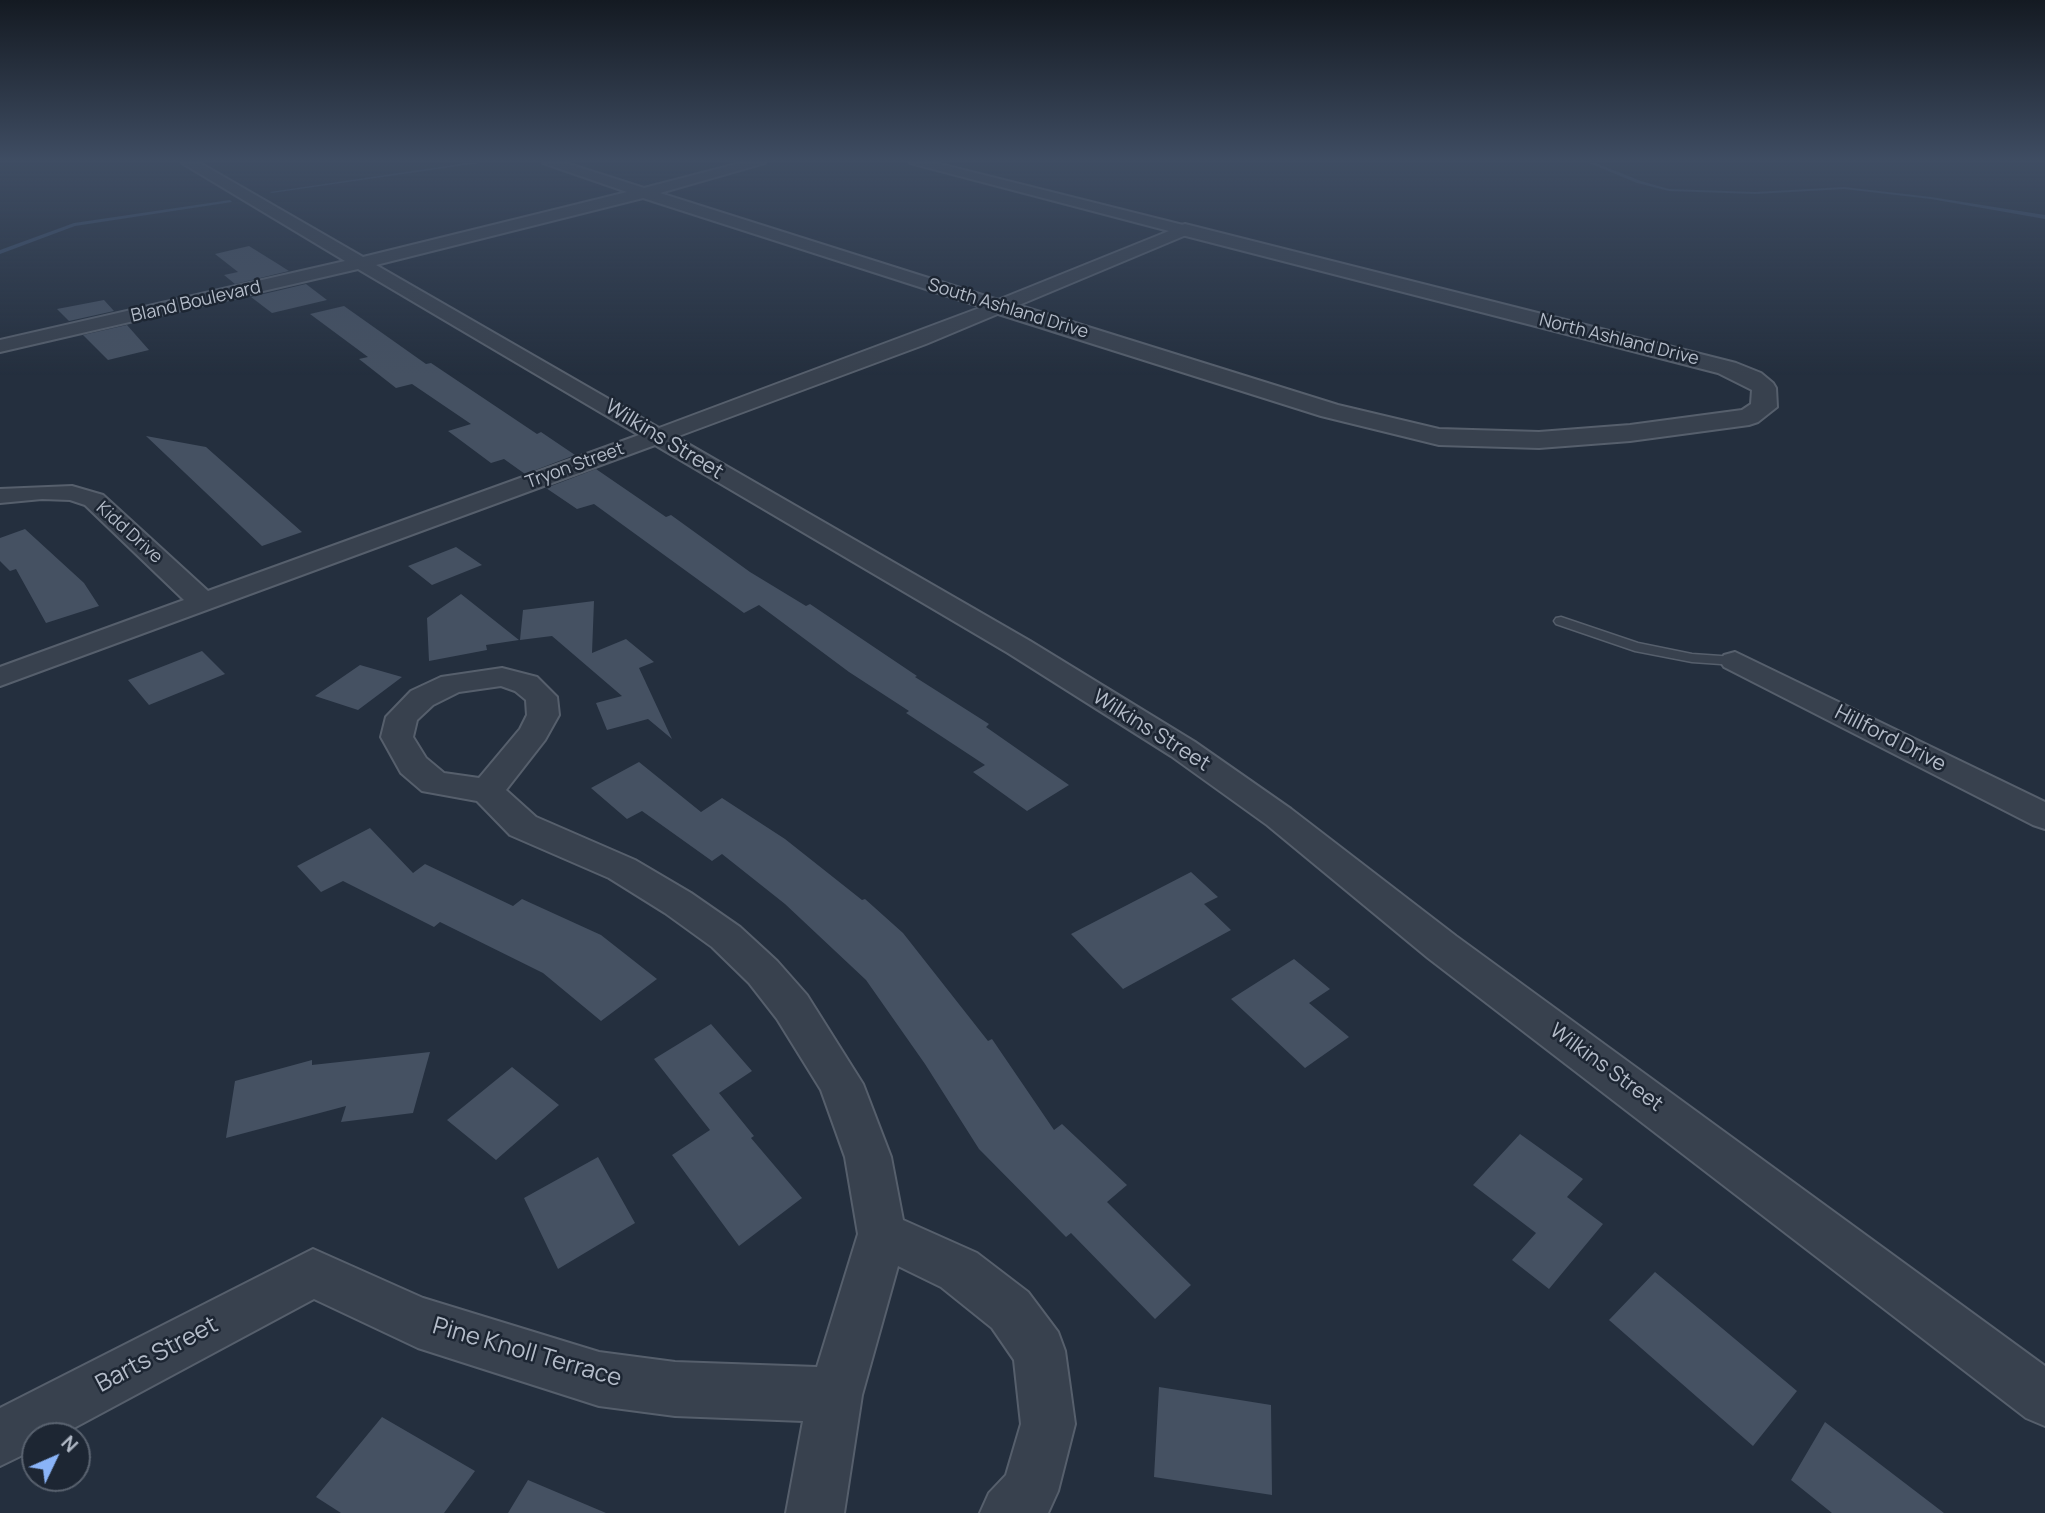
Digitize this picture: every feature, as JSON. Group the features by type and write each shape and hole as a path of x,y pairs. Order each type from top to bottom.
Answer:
{"street":[{"name":"Wilkins Street","path":"309,234 1019,647 1183,749 1279,817 1442,947 2045,1399"},
{"name":"Bland Boulevard","path":"0,346 478,234"},
{"name":"South Ashland Drive","path":"770,234 1225,378"},
{"name":"Tryon Street","path":"0,677 659,436 1000,307 1176,234"},
{"name":"North Ashland Drive","path":"1199,234 1727,368 1758,383 1764,388 1765,398 1763,407 1749,417 1709,423 1578,437 1480,439 1398,430 1225,378"},
{"name":"Kidd Drive","path":"0,496 42,492 72,493 94,500 203,602"},
{"name":"Hillford Drive","path":"1735,661 2045,817"},
{"path":"487,791 523,826 622,869 678,902 726,937 763,972 792,1007 841,1084 868,1157 882,1234 835,1395 815,1513"},
{"path":"882,1234 959,1270 1010,1310 1039,1351 1048,1424 1030,1491 1009,1513"},
{"name":"Pine Knoll Terrace","path":"313,1273 418,1322 599,1379 676,1389 835,1395"},
{"name":"Barts Street","path":"0,1438 313,1273"}],"lane":[{"path":"1560,621 1635,647 1692,658 1735,661"}],"building":[{"path":"249,246 289,271 235,284 224,275 238,272 215,254"},
{"path":"306,284 327,300 272,313 251,297"},
{"path":"104,300 114,311 69,321 57,309"},
{"path":"344,306 426,364 431,363 537,434 541,432 575,455 525,474 504,459 491,463 448,431 471,424 412,384 396,388 359,359 368,357 310,314"},
{"path":"127,325 149,350 108,360 83,335"},
{"path":"146,436 206,447 302,532 262,546"},
{"path":"596,469 666,517 671,515 750,572 806,606 810,604 917,676 915,677 989,724 986,727 1069,785 1027,811 973,772 985,765 906,713 909,711 849,672 759,605 744,613 594,504 577,509 546,488"},
{"path":"25,529 84,583 99,606 46,623 16,569 10,571 0,561 0,538"},
{"path":"456,547 482,565 432,585 408,566"},
{"path":"461,594 519,640 486,645 487,650 429,661 427,618"},
{"path":"594,601 592,653 626,639 654,662 639,668 672,739 648,719 607,730 596,703 622,696 552,636 520,640 523,610"},
{"path":"202,651 225,674 149,705 128,680"},
{"path":"360,665 402,677 358,710 315,696"},
{"path":"639,762 701,812 722,798 785,839 862,900 865,899 903,933 988,1041 992,1039 1054,1130 1062,1124 1127,1185 1107,1202 1191,1285 1155,1319 1071,1233 1066,1237 979,1149 925,1064 866,980 785,904 722,854 712,861 642,811 627,819 591,788"},
{"path":"370,828 413,873 425,864 513,906 522,899 601,935 657,979 601,1021 543,973 440,922 434,927 343,881 321,892 297,866"},
{"path":"1191,872 1218,897 1204,904 1231,930 1123,989 1071,934"},
{"path":"1294,959 1330,989 1309,1003 1349,1037 1305,1068 1231,999"},
{"path":"711,1024 752,1071 719,1093 754,1136 751,1138 802,1198 739,1246 672,1155 710,1130 654,1059"},
{"path":"430,1052 413,1113 341,1122 346,1106 226,1138 235,1081 312,1060 312,1065"},
{"path":"512,1067 559,1105 496,1160 447,1120"},
{"path":"1520,1134 1583,1179 1567,1197 1603,1224 1549,1289 1512,1260 1536,1233 1473,1185"},
{"path":"598,1157 635,1223 558,1269 524,1198"},
{"path":"1655,1272 1797,1391 1753,1446 1609,1320"},
{"path":"1159,1387 1271,1405 1272,1495 1154,1477"},
{"path":"382,1417 475,1471 444,1513 341,1513 316,1497"},
{"path":"1825,1422 1944,1513 1832,1513 1791,1480"},
{"path":"528,1480 606,1513 508,1513"}],"waterway":[{"path":"0,252 50,234"}]}
